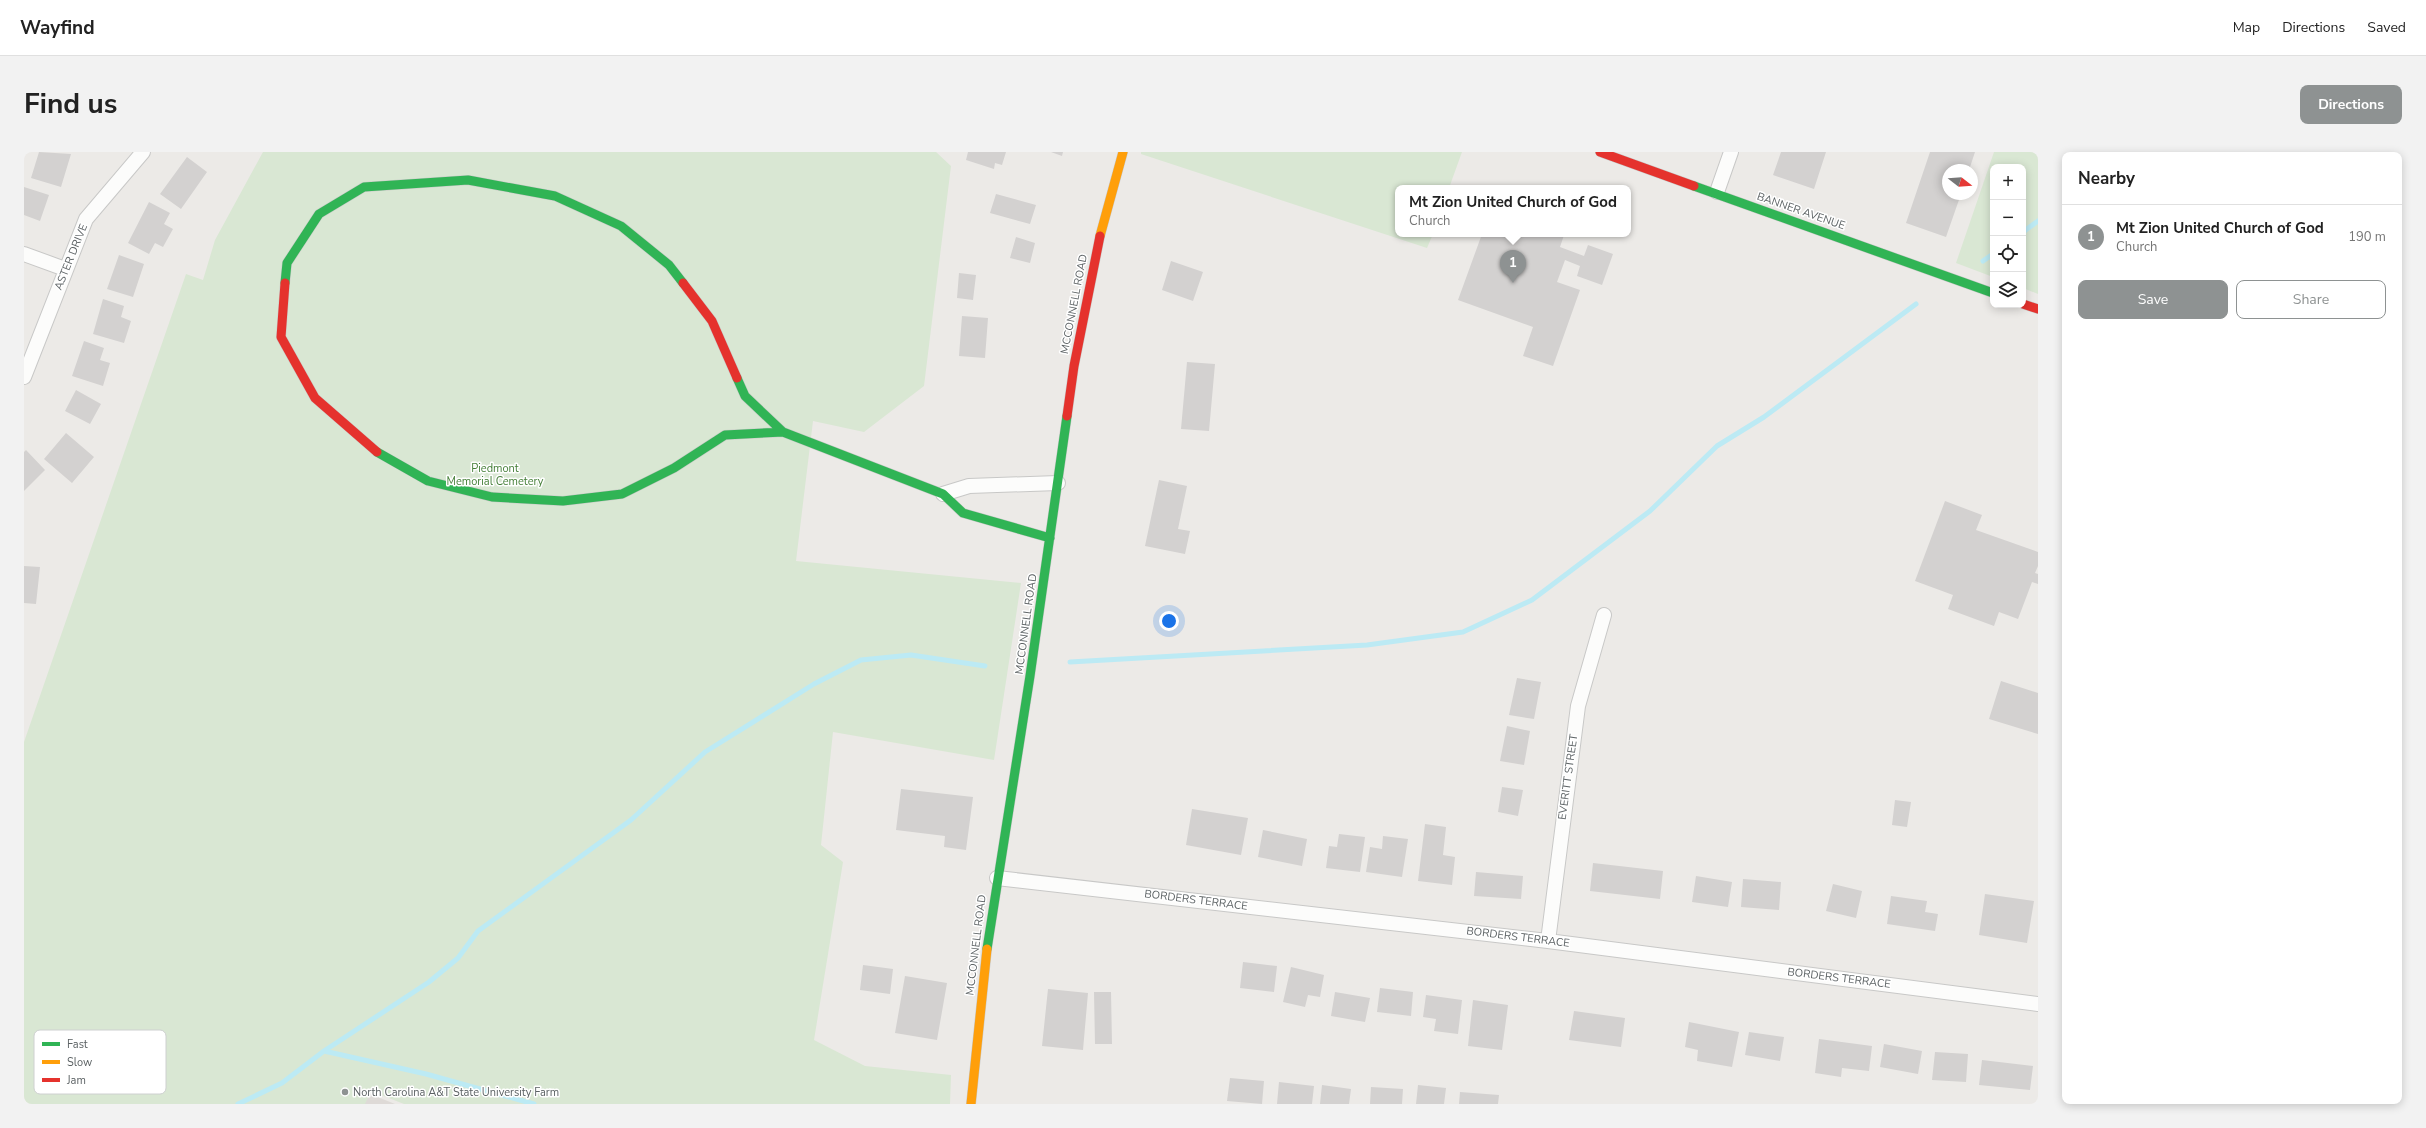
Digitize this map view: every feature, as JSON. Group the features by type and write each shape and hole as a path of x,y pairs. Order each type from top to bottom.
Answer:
{"street":[{"name":"ASTER DRIVE","path":"24,378 65,269 86,219 143,152"},
{"name":"MCCONNELL ROAD","path":"971,1104 976,1042 997,878 1030,676 1086,297 1101,229 1123,152"},
{"name":"BANNER AVENUE","path":"1600,152 1717,192 1768,213 1990,292"},
{"path":"1717,192 1731,152"},
{"path":"783,432 725,435 674,468 622,494 563,501 492,497 428,481 371,449 315,398 281,337 287,263 319,214 364,186 468,180 555,196 621,226 669,265 712,321 745,396 783,432 943,494 963,513 1050,538"},
{"path":"24,254 65,269"},
{"path":"2026,305 2038,309"},
{"path":"943,494 969,486 1058,483"},
{"name":"EVERITT STREET","path":"1548,941 1578,706 1604,616"},
{"name":"BORDERS TERRACE","path":"997,878 1548,941 2038,1004"}],"shaded area":[{"name":"North Carolina A&T State University Farm","path":"333,1079 395,1104 318,1104"}],"green space":[{"name":"Piedmont Memorial Cemetery","path":"263,152 936,152 951,166 924,386 864,432 813,421 796,561 1021,583 994,760 833,732 821,845 843,862 814,1040 865,1066 951,1075 950,1104 404,1104 371,1091 365,1104 24,1104 24,742 186,274 203,280 215,240"},
{"path":"1141,152 1462,152 1450,185 1395,185 1395,237 1432,237 1427,248 1141,154"},
{"path":"1994,152 2038,152 2038,294 2026,289 2026,164 1990,164 1990,276 1956,263"}],"building":[{"path":"39,152 71,154 61,187 31,178"},
{"path":"968,152 1006,152 1002,165 995,163 994,169 966,160"},
{"path":"1051,152 1063,152 1062,156"},
{"path":"1781,152 1826,152 1814,189 1773,175"},
{"path":"1930,152 1975,152 1971,164 1942,164 1942,200 1959,200 1946,237 1906,223"},
{"path":"187,157 207,172 181,209 160,194"},
{"path":"24,187 49,195 40,221 24,215"},
{"path":"996,194 1036,205 1030,224 990,213"},
{"path":"149,202 170,213 164,224 173,229 163,247 155,243 149,254 128,243"},
{"path":"1016,237 1035,243 1030,263 1010,258"},
{"path":"1481,237 1563,237 1560,247 1584,256 1588,245 1613,254 1602,285 1577,276 1580,266 1565,260 1557,282 1580,290 1553,366 1523,356 1533,327 1458,300"},
{"path":"119,255 144,264 133,297 107,289"},
{"path":"1171,261 1203,272 1193,301 1162,290"},
{"path":"959,273 976,275 973,300 957,298"},
{"path":"103,299 124,306 121,317 131,321 124,343 93,334"},
{"path":"962,316 988,318 985,358 959,356"},
{"path":"84,341 104,348 100,360 110,363 103,386 72,376"},
{"path":"1187,362 1215,364 1209,431 1181,429"},
{"path":"76,390 101,404 90,424 65,411"},
{"path":"66,433 94,457 72,483 44,459"},
{"path":"26,450 45,470 24,491 24,452"},
{"path":"1159,480 1187,486 1178,529 1190,531 1185,554 1145,546"},
{"path":"1945,501 1982,515 1976,530 2038,552 2038,566 2035,573 2038,574 2038,584 2032,582 2018,619 1999,612 1994,626 1948,609 1953,595 1915,581"},
{"path":"24,566 40,567 36,604 24,603"},
{"path":"1517,678 1541,682 1534,719 1509,715"},
{"path":"2001,681 2038,693 2038,734 1989,719"},
{"path":"1507,726 1530,731 1524,765 1500,761"},
{"path":"1502,787 1523,790 1518,816 1498,812"},
{"path":"901,789 973,797 966,850 944,847 945,836 896,830"},
{"path":"1895,800 1911,802 1907,827 1892,825"},
{"path":"1192,809 1248,818 1241,855 1186,845"},
{"path":"1425,824 1446,827 1443,855 1455,857 1452,885 1418,881"},
{"path":"1263,830 1307,839 1302,866 1258,857"},
{"path":"1339,834 1365,837 1360,872 1326,868 1329,846 1337,847"},
{"path":"1383,836 1408,839 1402,877 1366,872 1370,847 1382,849"},
{"path":"1593,863 1663,871 1660,899 1590,891"},
{"path":"1476,872 1523,876 1521,899 1474,896"},
{"path":"1696,876 1732,882 1728,907 1692,902"},
{"path":"1743,879 1781,882 1779,910 1741,907"},
{"path":"1833,884 1862,891 1856,918 1826,911"},
{"path":"1985,894 2034,901 2027,943 1979,935"},
{"path":"1891,896 1927,901 1925,912 1938,914 1935,931 1887,924"},
{"path":"1243,962 1277,966 1274,992 1240,988"},
{"path":"863,965 893,969 890,994 860,990"},
{"path":"1291,967 1324,975 1320,997 1308,995 1305,1007 1283,1002"},
{"path":"905,976 947,983 937,1040 895,1033"},
{"path":"1380,988 1413,992 1411,1016 1377,1012"},
{"path":"1048,989 1088,993 1083,1050 1042,1046"},
{"path":"1094,992 1111,992 1112,1044 1095,1044"},
{"path":"1335,992 1370,998 1365,1022 1331,1016"},
{"path":"1426,995 1462,1000 1458,1034 1434,1031 1436,1019 1423,1017"},
{"path":"1473,1000 1508,1005 1502,1050 1468,1046"},
{"path":"1574,1011 1625,1018 1621,1047 1569,1040"},
{"path":"1689,1022 1739,1032 1732,1067 1697,1061 1698,1050 1685,1047"},
{"path":"1749,1032 1784,1037 1780,1061 1745,1055"},
{"path":"1819,1039 1872,1046 1869,1071 1842,1068 1841,1077 1815,1073"},
{"path":"1884,1044 1922,1051 1918,1074 1880,1067"},
{"path":"1935,1052 1968,1054 1966,1082 1932,1080"},
{"path":"1982,1060 2033,1066 2030,1090 1979,1085"},
{"path":"1230,1078 1264,1081 1262,1104 1227,1101"},
{"path":"1279,1082 1314,1086 1312,1104 1277,1104"},
{"path":"1322,1085 1351,1089 1349,1104 1320,1104"},
{"path":"1418,1085 1446,1088 1444,1104 1416,1104"},
{"path":"1371,1087 1403,1089 1402,1104 1370,1104"},
{"path":"1460,1092 1499,1095 1498,1104 1459,1104"}],"waterway":[{"path":"2026,230 2038,221"},
{"path":"1983,261 1990,256"},
{"path":"1070,662 1367,645 1463,632 1532,600 1650,511 1717,446 1764,417 1916,304"},
{"path":"238,1104 282,1083 324,1051 429,982 458,958 478,931 631,820 705,752 814,684 861,660 911,655 985,666"},
{"path":"324,1051 426,1074 534,1104"}],"traffic: fast":[{"path":"285,283 287,263 319,214 364,187 468,180 555,196 621,226 669,265 683,283"},
{"path":"1694,186 1990,292"},
{"path":"737,378 745,396 783,432 943,494 963,513 1050,538"},
{"path":"987,949 1030,676 1067,416"},
{"path":"377,452 428,481 492,497 563,501 622,494 674,468 725,435 783,432"}],"traffic: slow":[{"path":"1100,236 1123,152"},
{"path":"971,1104 987,949"}],"traffic: jam":[{"path":"1600,152 1694,186"},
{"path":"1067,416 1074,366 1100,236"},
{"path":"285,283 281,337 315,398 377,452"},
{"path":"683,283 712,321 737,378"},
{"path":"2026,305 2038,309"}],"place":[{"name":"Mt Zion United Church of God","path":"1513,283"},
{"name":"North Carolina A&T State University Farm","path":"345,1092"}]}
